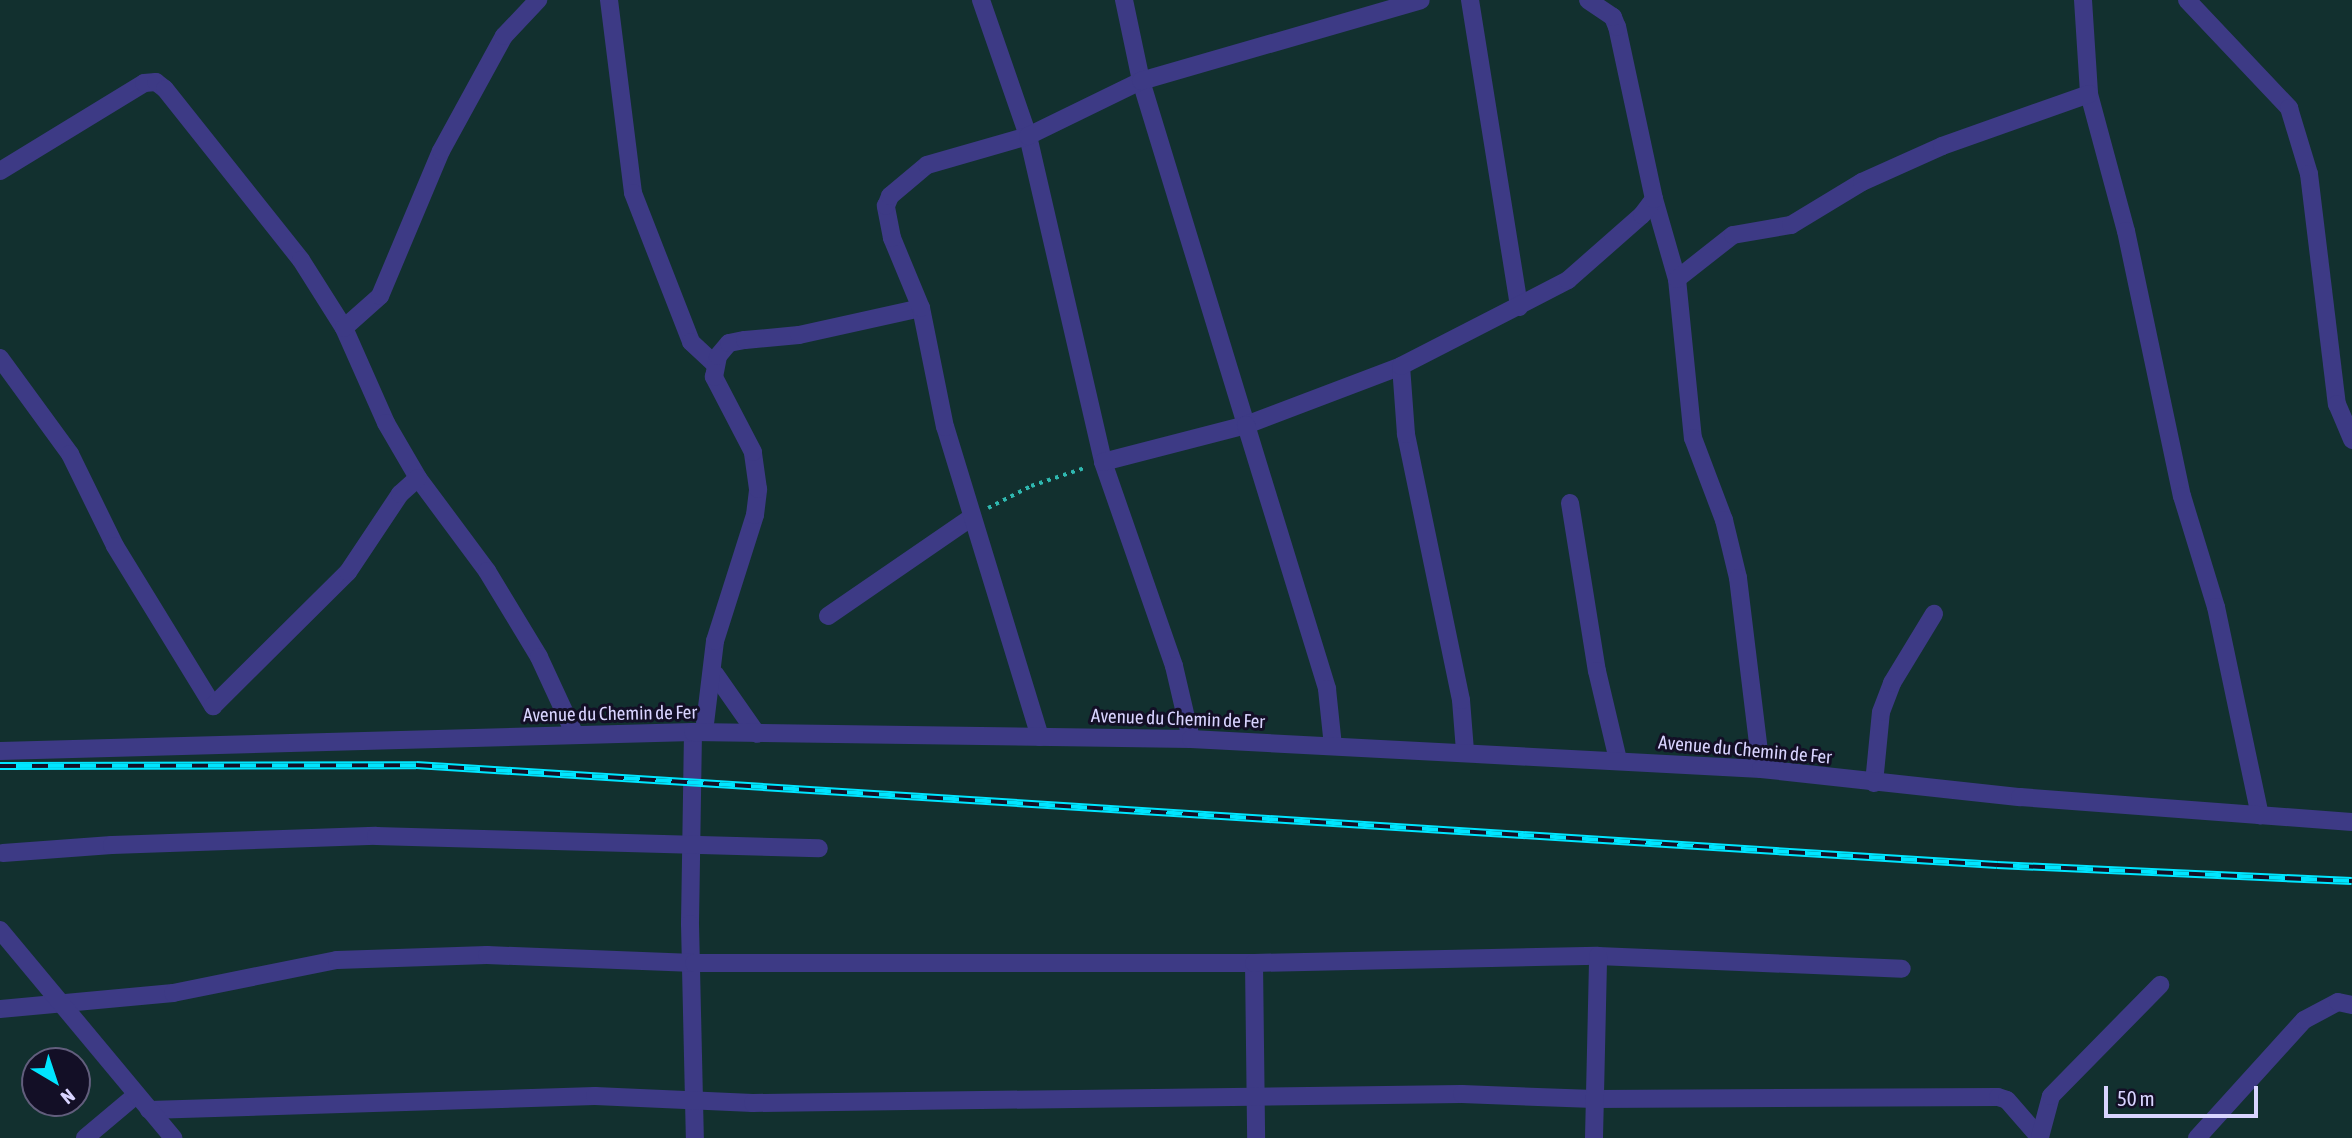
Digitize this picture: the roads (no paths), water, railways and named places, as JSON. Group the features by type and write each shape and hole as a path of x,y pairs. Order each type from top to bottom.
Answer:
{"street":[{"path":"609,0 633,193 691,342 715,364"},
{"path":"981,0 1028,136 1103,462 1174,666 1191,739"},
{"path":"1124,0 1141,81 1326,689 1333,747"},
{"path":"1040,737 945,427 921,308 892,238 886,206 890,196 927,165 1028,136 1141,81 1421,0"},
{"path":"1470,0 1519,307"},
{"path":"1588,0 1613,17 1617,27 1654,199 1677,279 1693,438 1724,520 1738,578 1761,769"},
{"path":"2083,0 2089,94 2126,231 2182,496 2216,607 2260,815"},
{"path":"2187,0 2289,108 2309,174 2337,404 2352,440"},
{"path":"344,328 380,296 441,151 504,36 532,3"},
{"path":"0,171 144,83 156,82 301,260 344,328 361,374 418,478 487,571 550,677 575,735"},
{"path":"1677,279 1733,235 1791,225 1863,182 1942,146 2089,94"},
{"path":"1103,462 1246,425 1401,366 1519,307 1585,267 1654,199"},
{"path":"695,1138 691,842 698,732 715,674 715,641 755,515 758,489 753,452 714,377 715,364 729,343 799,335 921,308"},
{"path":"0,358 69,454 115,546 213,706 348,572 400,494 418,478"},
{"path":"1401,366 1406,434 1461,700 1465,751"},
{"path":"1570,503 1597,671 1618,760"},
{"path":"828,616 972,517"},
{"path":"1874,783 1881,712 1892,683 1934,614"},
{"path":"715,674 757,734"},
{"name":"Avenue du Chemin de Fer","path":"0,751 698,732 1191,739 1465,751 1761,769 1874,783 2352,822"},
{"path":"3,853 112,845 376,836 691,842 819,848"},
{"path":"0,930 63,1002 173,1138"},
{"path":"0,1009 173,993 338,960 487,955 694,963 1254,963 1598,956 1902,969"},
{"path":"1594,1138 1598,956"},
{"path":"1254,963 1256,1138"},
{"path":"2040,1138 2051,1097 2160,985"},
{"path":"2197,1138 2304,1020 2338,1002 2352,1005"},
{"path":"149,1110 417,1099 595,1096 694,1100 1255,1099 1462,1094 1594,1099 1998,1097 2007,1100 2040,1138"},
{"path":"85,1138 136,1095"}],"railway":[{"path":"0,766 416,765 1997,865 2352,881"}]}
